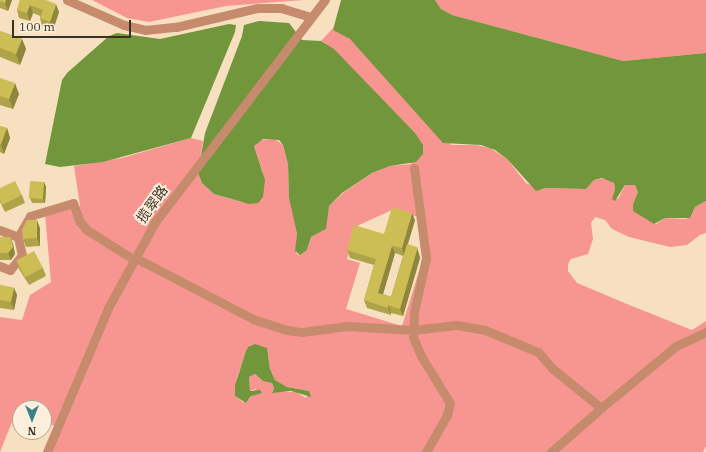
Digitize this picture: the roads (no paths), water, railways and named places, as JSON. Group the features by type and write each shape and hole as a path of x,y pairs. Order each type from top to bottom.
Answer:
{"street":[{"path":"67,0 124,25 145,30 176,27 258,8 281,8 311,17"},
{"name":"揽翠路","path":"48,452 108,308 133,258 155,222 304,26 326,0"},
{"path":"414,168 426,258 412,330 414,342 421,356 450,403 447,415 426,452"},
{"path":"0,266 10,270 22,255 18,237 30,216 73,203 80,222 87,230 133,258 253,319 287,330 302,332 359,326 412,330 464,326 496,335 538,352 553,369 601,408"},
{"path":"0,230 18,237"},
{"path":"551,452 601,408 676,346 706,332"}]}
